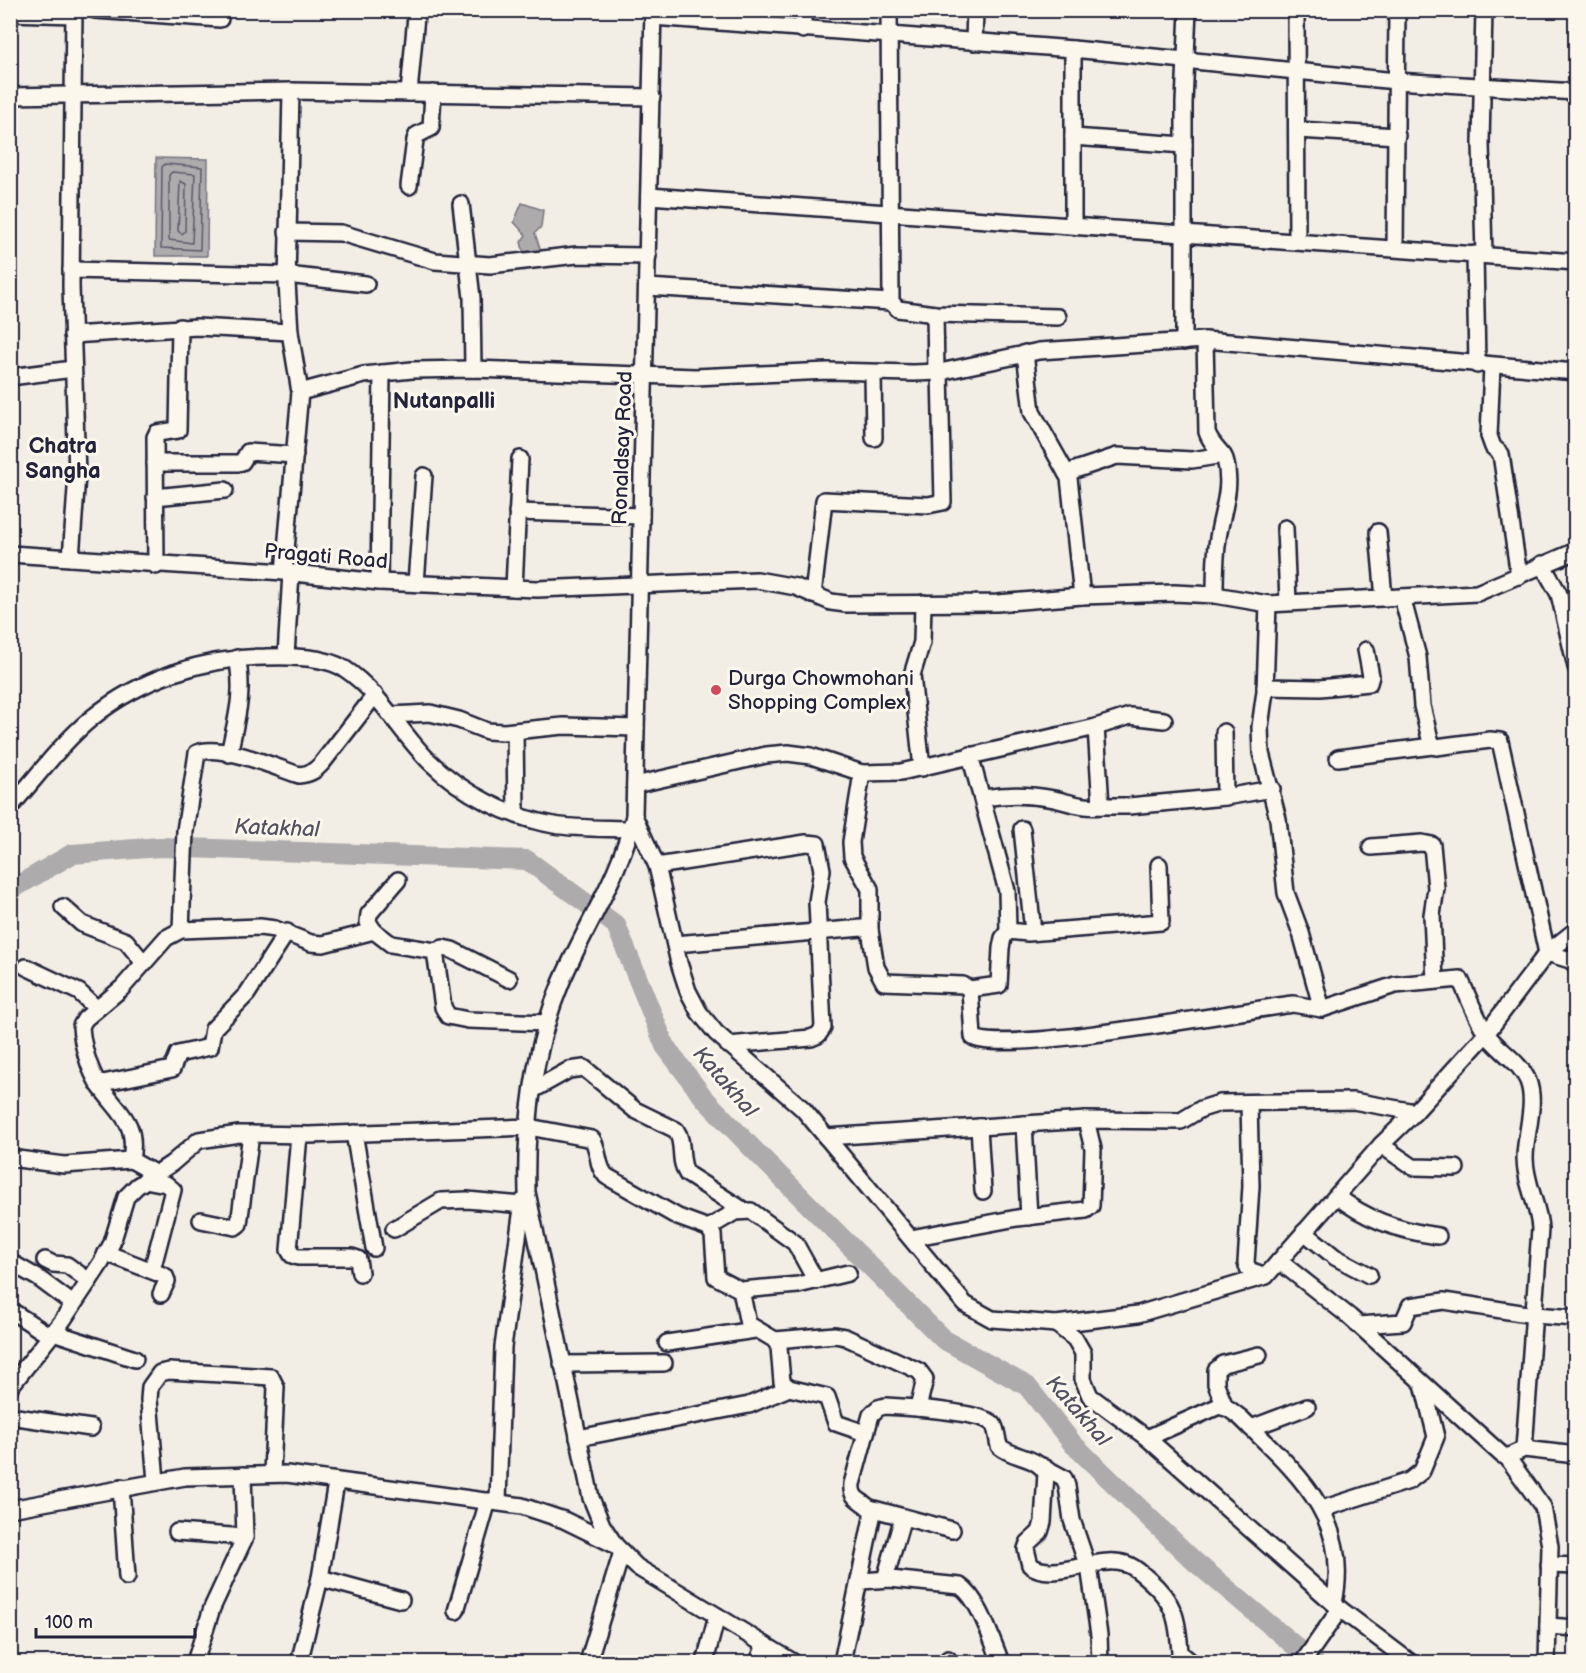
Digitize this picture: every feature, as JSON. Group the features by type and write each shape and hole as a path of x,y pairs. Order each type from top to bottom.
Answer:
{"street":[{"path":"95,10 220,19"},
{"path":"803,10 803,30"},
{"path":"890,10 891,302"},
{"path":"974,42 975,10"},
{"path":"1184,342 1185,59 1188,10"},
{"path":"1296,10 1298,130 1296,241"},
{"path":"1395,248 1397,10"},
{"path":"1484,10 1479,254 1489,436 1493,447 1501,454 1519,576"},
{"path":"10,14 74,13 71,270 77,475 70,558"},
{"path":"653,14 803,30 1185,59 1396,81 1575,92"},
{"name":"Ronaldsay Road","path":"526,1175 533,1090 547,1023 562,982 626,849 632,823 635,785 653,14"},
{"path":"409,93 416,16"},
{"path":"1073,49 1073,225"},
{"path":"285,656 300,393 290,332 287,275 291,91"},
{"path":"10,96 291,91 652,97"},
{"path":"409,186 415,140 417,135 430,128 433,93"},
{"path":"1298,130 1397,136"},
{"path":"1073,136 1184,145"},
{"path":"648,195 1575,262"},
{"path":"461,204 473,319 473,369"},
{"path":"287,232 341,233 435,261 510,265 577,255 648,256"},
{"path":"71,270 287,275 366,284"},
{"path":"647,287 891,302 898,309 935,314 1058,317"},
{"path":"813,595 824,500 928,506 943,502 935,314"},
{"path":"72,335 180,327 290,332"},
{"path":"156,566 155,463 158,433 178,430 180,327"},
{"path":"1205,340 1207,432 1211,445 1223,455 1228,495 1217,545 1215,595"},
{"path":"300,393 382,373 473,369 645,376 828,371 938,372 1025,353 1205,340 1575,372"},
{"path":"1025,353 1032,412 1052,453 1066,473 1082,596"},
{"path":"10,377 73,369"},
{"path":"379,582 382,373"},
{"path":"873,373 874,438"},
{"path":"155,463 238,463 248,452 295,455"},
{"path":"1066,473 1117,456 1180,460 1223,455"},
{"path":"514,588 520,459"},
{"path":"416,584 424,476"},
{"path":"155,497 225,490"},
{"path":"517,512 640,516"},
{"path":"1285,528 1288,602"},
{"path":"1378,532 1384,598"},
{"name":"Pragati Road","path":"10,554 156,566 288,573 379,582 514,588 593,589 757,580 796,587 813,595 846,604 998,603 1082,596 1215,595 1268,604 1477,593 1575,551"},
{"path":"1542,564 1559,594 1575,667"},
{"path":"1402,597 1418,657 1422,706 1433,746"},
{"path":"922,768 912,675 922,642 923,603"},
{"path":"1268,604 1265,687 1260,742 1272,789 1286,893 1301,933 1322,1009"},
{"path":"1265,687 1320,688 1368,683 1371,676 1366,650"},
{"path":"10,807 68,740 93,716 151,683 213,660 285,656 318,660 342,667 362,681 430,762 461,788 516,814 555,825 632,823 657,866 688,991 699,1012 728,1045 803,1109 965,1304 992,1319 1014,1322 1056,1324 1138,1314 1266,1276 1381,1145 1415,1112 1486,1034 1547,953 1575,930"},
{"path":"229,754 242,694 237,658"},
{"path":"181,930 185,831 197,753 204,750 229,754 299,775 314,772 375,695"},
{"path":"391,715 430,713 459,720 487,731 515,731 563,726 636,728"},
{"path":"635,785 766,755 788,753 811,756 862,773 901,772 1096,727 1130,716 1164,720"},
{"path":"1096,727 1101,806"},
{"path":"515,731 516,814"},
{"path":"1224,732 1225,797"},
{"path":"1338,758 1433,746 1500,741 1547,953"},
{"path":"862,773 851,842 852,857 870,889 870,930 876,967 884,982 956,983 970,989 999,986 1002,938 1008,931 1006,891 970,755"},
{"path":"982,798 1012,794 1054,800 1072,806 1129,806 1225,797 1272,789"},
{"path":"1022,828 1033,932"},
{"path":"657,866 813,842 819,850 822,870 816,902 823,1028 818,1035 811,1038 728,1045"},
{"path":"1371,847 1429,842 1432,845 1436,888 1432,915 1435,981"},
{"path":"1008,931 1033,932 1161,922 1159,865"},
{"path":"398,880 369,914 368,922 374,931 391,944 435,951 443,948 452,950 508,979"},
{"path":"63,907 82,924 126,941 144,963"},
{"path":"131,1160 134,1144 130,1127 120,1109 98,1084 90,1064 81,1026 85,1019 122,988 166,938 181,930 260,927 287,932 311,943 323,944 366,931 374,931"},
{"path":"675,944 862,928 870,930"},
{"path":"98,1084 172,1069 178,1054 210,1047 213,1029 247,994 287,932"},
{"path":"435,951 443,1007 448,1016 547,1023"},
{"path":"1547,953 1573,962"},
{"path":"26,967 79,992 98,1009"},
{"path":"970,989 971,1029 973,1036 978,1040 1035,1040 1095,1034 1293,1004 1322,1009 1395,985 1460,979 1486,1034 1513,1060 1528,1081 1531,1102 1525,1160 1528,1183 1539,1213 1540,1229 1524,1449"},
{"path":"533,1090 569,1070 584,1068 635,1110 676,1130 679,1135 681,1161 687,1174 743,1210 751,1211 795,1243 816,1281"},
{"path":"826,1137 1086,1120 1181,1121 1209,1106 1249,1103 1353,1101 1415,1112"},
{"path":"1249,1103 1251,1186 1246,1263 1249,1270 1266,1276"},
{"path":"911,1238 1029,1217 1086,1210 1090,1206 1093,1149 1086,1120"},
{"path":"1024,1124 1029,1217"},
{"path":"979,1127 983,1191"},
{"path":"10,1387 89,1281 118,1227 126,1197 199,1140 215,1136 529,1128 592,1139 596,1145 600,1170 606,1176 678,1217 708,1228 713,1235 716,1277 741,1290 781,1288 848,1273"},
{"path":"354,1133 374,1248"},
{"path":"201,1220 235,1227 239,1224 251,1134"},
{"path":"299,1135 289,1250 292,1255 298,1257 352,1257 358,1259 360,1273"},
{"path":"1381,1145 1396,1158 1413,1167 1456,1168"},
{"path":"10,1158 64,1165 131,1160 151,1178 166,1184 173,1190 152,1270"},
{"path":"456,1611 493,1502 503,1347 526,1175"},
{"path":"526,1175 530,1217 591,1498 618,1548 637,1567 793,1662"},
{"path":"1336,1196 1360,1214 1408,1232 1438,1236"},
{"path":"394,1228 441,1201 466,1200 522,1205"},
{"path":"708,1228 724,1217 743,1210"},
{"path":"1305,1232 1335,1257 1369,1275"},
{"path":"106,1253 165,1276 167,1281 161,1293"},
{"path":"45,1260 53,1264 67,1265 89,1281"},
{"path":"1280,1261 1358,1324 1507,1457 1543,1507 1550,1545 1547,1662"},
{"path":"10,1262 38,1278 73,1304"},
{"path":"741,1290 744,1316 748,1324 775,1340 825,1335 845,1337 919,1371 925,1379 918,1408"},
{"path":"1358,1324 1403,1322 1410,1306 1436,1301 1534,1315 1575,1318"},
{"path":"10,1310 51,1334 135,1359"},
{"path":"1056,1324 1075,1339 1083,1353 1084,1373 1089,1395 1147,1438 1337,1606 1410,1662"},
{"path":"667,1343 755,1330"},
{"path":"775,1340 781,1355 782,1382 789,1388 827,1397 836,1423 865,1433"},
{"path":"1259,1355 1223,1364 1215,1370 1216,1383 1225,1407 1251,1428 1317,1499 1331,1533 1339,1574 1337,1606 1322,1637 1303,1662"},
{"path":"562,1364 664,1363"},
{"path":"156,1481 150,1387 160,1373 169,1371 271,1377 276,1387 272,1473"},
{"path":"1322,1509 1409,1481 1422,1471 1436,1437 1423,1384"},
{"path":"578,1438 749,1406 789,1388"},
{"path":"952,1530 870,1508 856,1499 851,1491 865,1433 871,1415 878,1407 918,1408 971,1416 991,1422 995,1428 999,1446 1006,1452 1036,1461 1064,1478 1070,1494 1072,1520 1088,1565 1099,1635 1100,1662"},
{"path":"1147,1438 1210,1409 1225,1407"},
{"path":"1251,1428 1307,1407"},
{"path":"10,1416 92,1428"},
{"path":"1507,1457 1524,1449 1575,1455"},
{"path":"1042,1466 1046,1473 1043,1522 1041,1532 1028,1543 1027,1558 1030,1564 1041,1569 1112,1562 1125,1563 1158,1588 1177,1618 1183,1659"},
{"path":"10,1509 156,1481 272,1473 336,1483 420,1490 542,1511 618,1548"},
{"path":"195,1662 212,1608 245,1537 243,1474"},
{"path":"300,1659 320,1578 336,1483"},
{"path":"121,1487 127,1577"},
{"path":"842,1662 873,1519 870,1508"},
{"path":"885,1579 903,1517"},
{"path":"177,1532 245,1537"},
{"path":"588,1662 618,1548"},
{"path":"1549,1565 1575,1566"},
{"path":"320,1578 401,1600"},
{"path":"861,1581 885,1579 954,1584 965,1589 975,1603 1001,1662"},
{"path":"705,1662 717,1616"},
{"path":"1548,1626 1575,1628"},
{"path":"758,1662 765,1645"}],"water":[{"path":"156,158 208,159 207,256 155,256"},
{"path":"522,203 543,210 541,227 535,233 540,249 535,258 524,254 521,242 526,235 514,222"}],"waterway":[{"name":"Katakhal","path":"10,890 72,854 160,847 527,860 616,925 665,1046 704,1098 749,1145 943,1339 1027,1386 1073,1444 1194,1561 1314,1662"}],"place":[{"name":"Durga Chowmohani Shopping Complex","path":"716,690"}],"district":[{"name":"Nutanpalli","path":"444,400"},
{"name":"Chatra Sangha","path":"63,458"}]}
